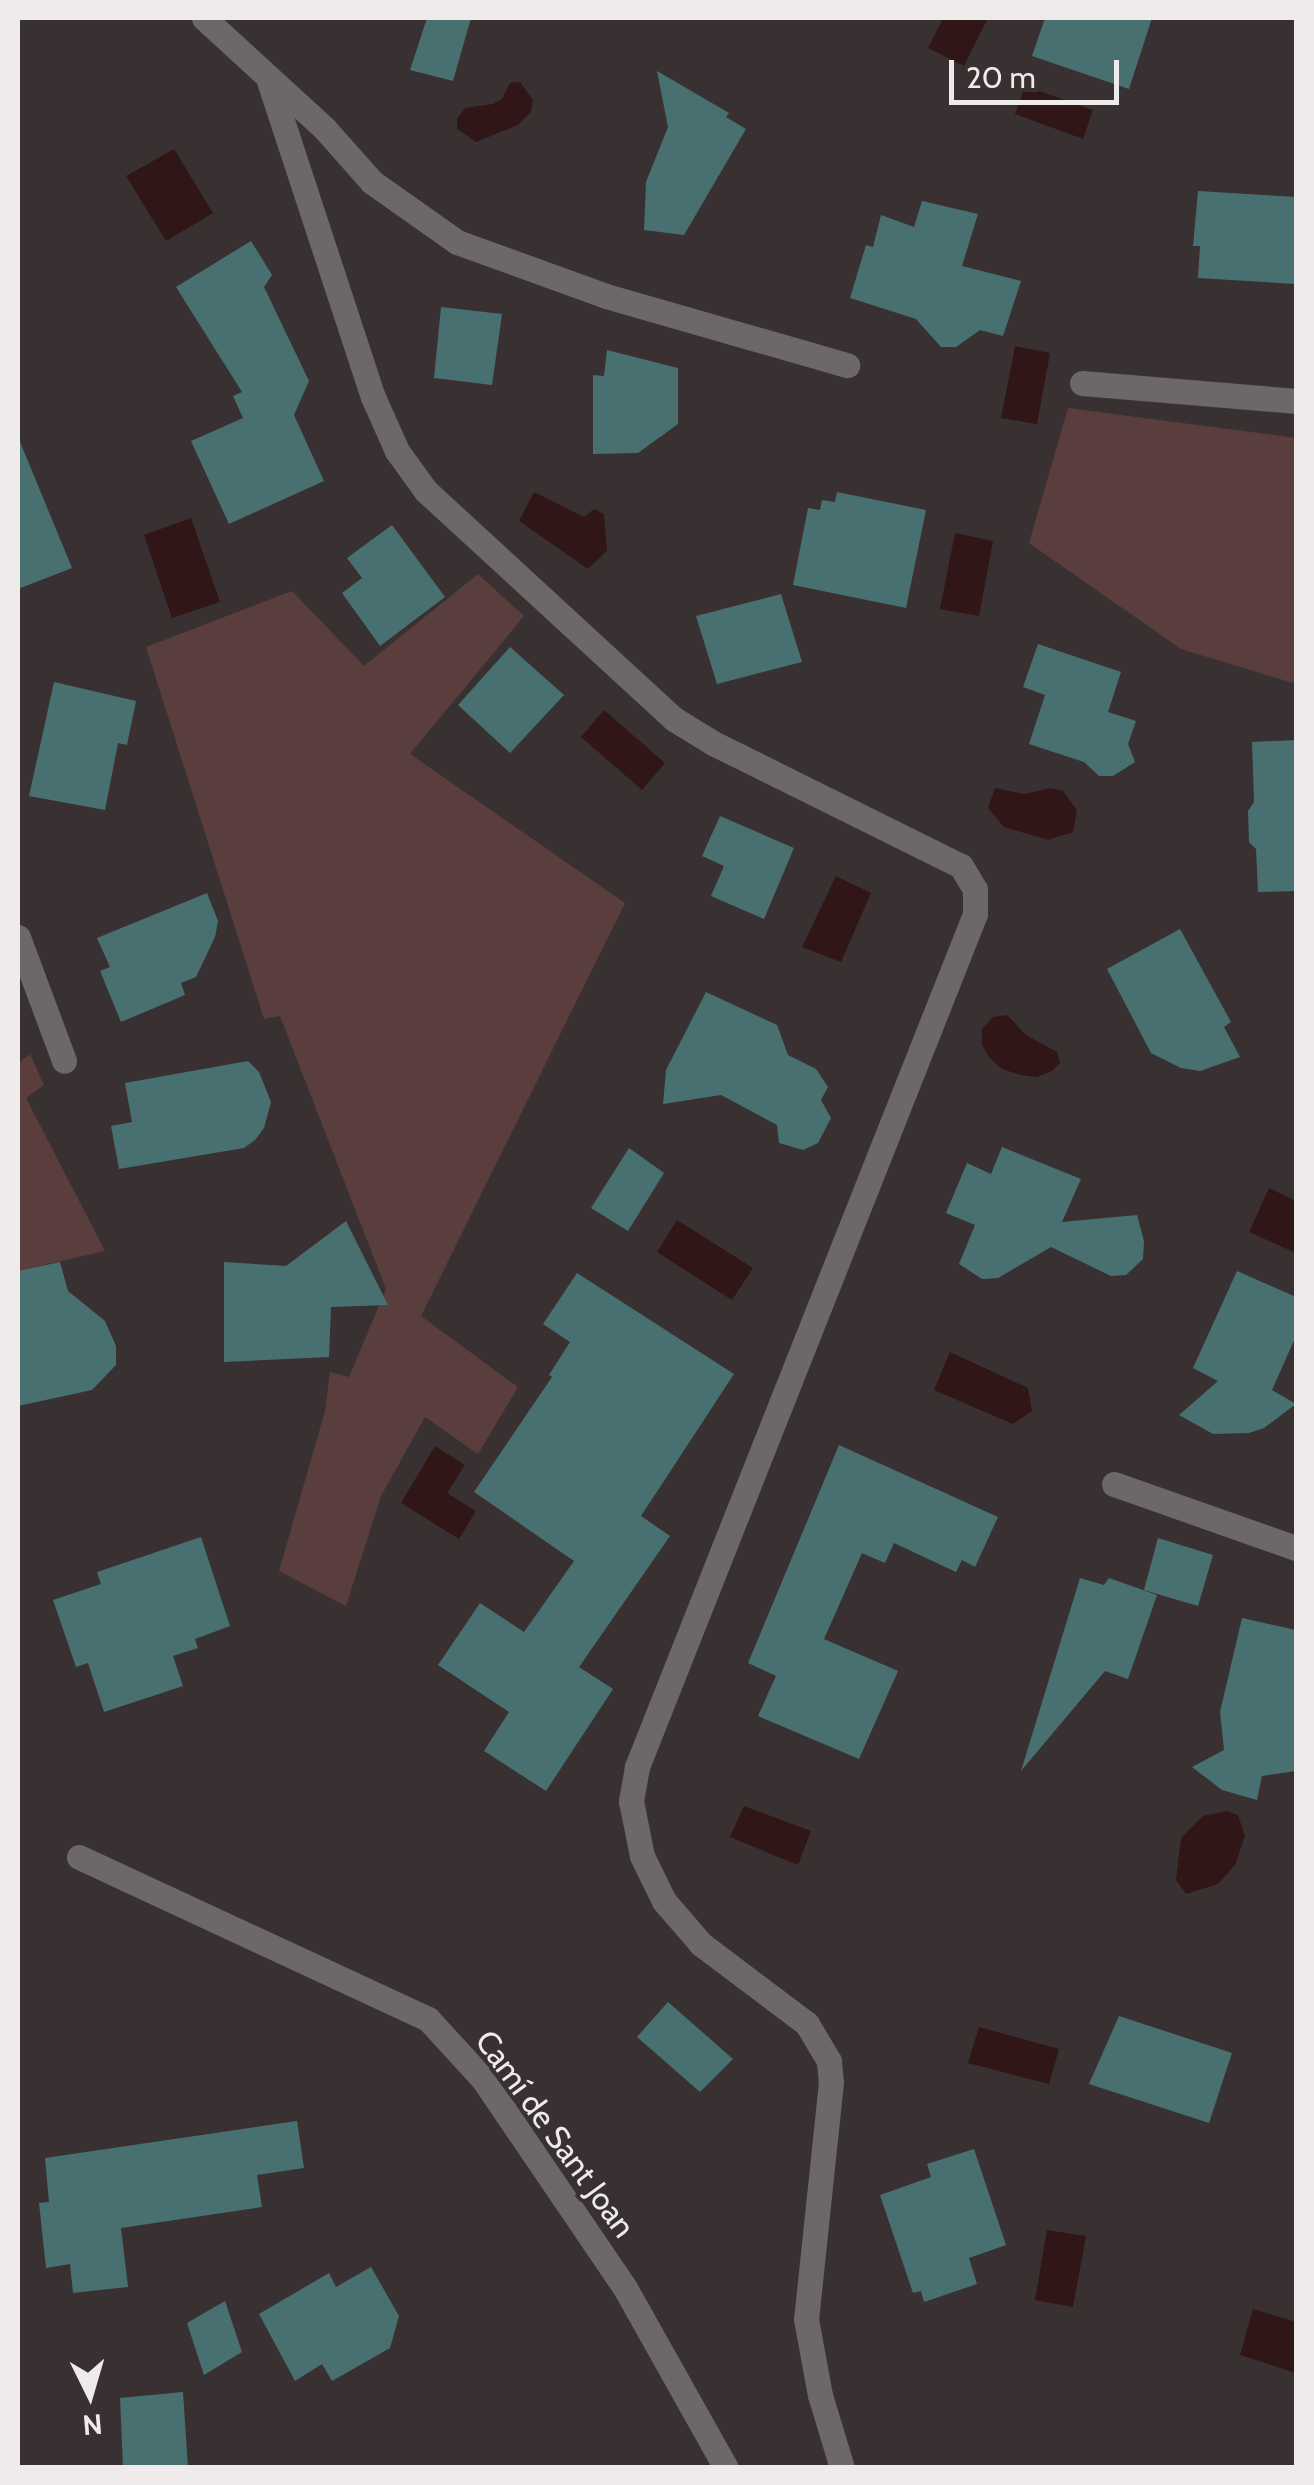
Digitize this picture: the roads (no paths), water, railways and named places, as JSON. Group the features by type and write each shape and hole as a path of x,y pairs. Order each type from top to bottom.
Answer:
{"street":[{"path":"204,18 324,129 372,182 457,242 606,296 847,365"},
{"path":"269,82 372,397 398,451 426,491 674,718 713,743 962,866 974,889 975,914 636,1767 631,1801 642,1856 664,1901 701,1944 807,2024 830,2061 806,2319 820,2395 842,2468"},
{"path":"1082,383 1296,402"},
{"path":"18,937 64,1061"},
{"path":"1114,1484 1296,1548"},
{"name":"Camí de Sant Joan","path":"80,1857 428,2019 482,2079 625,2288 726,2468"}]}
